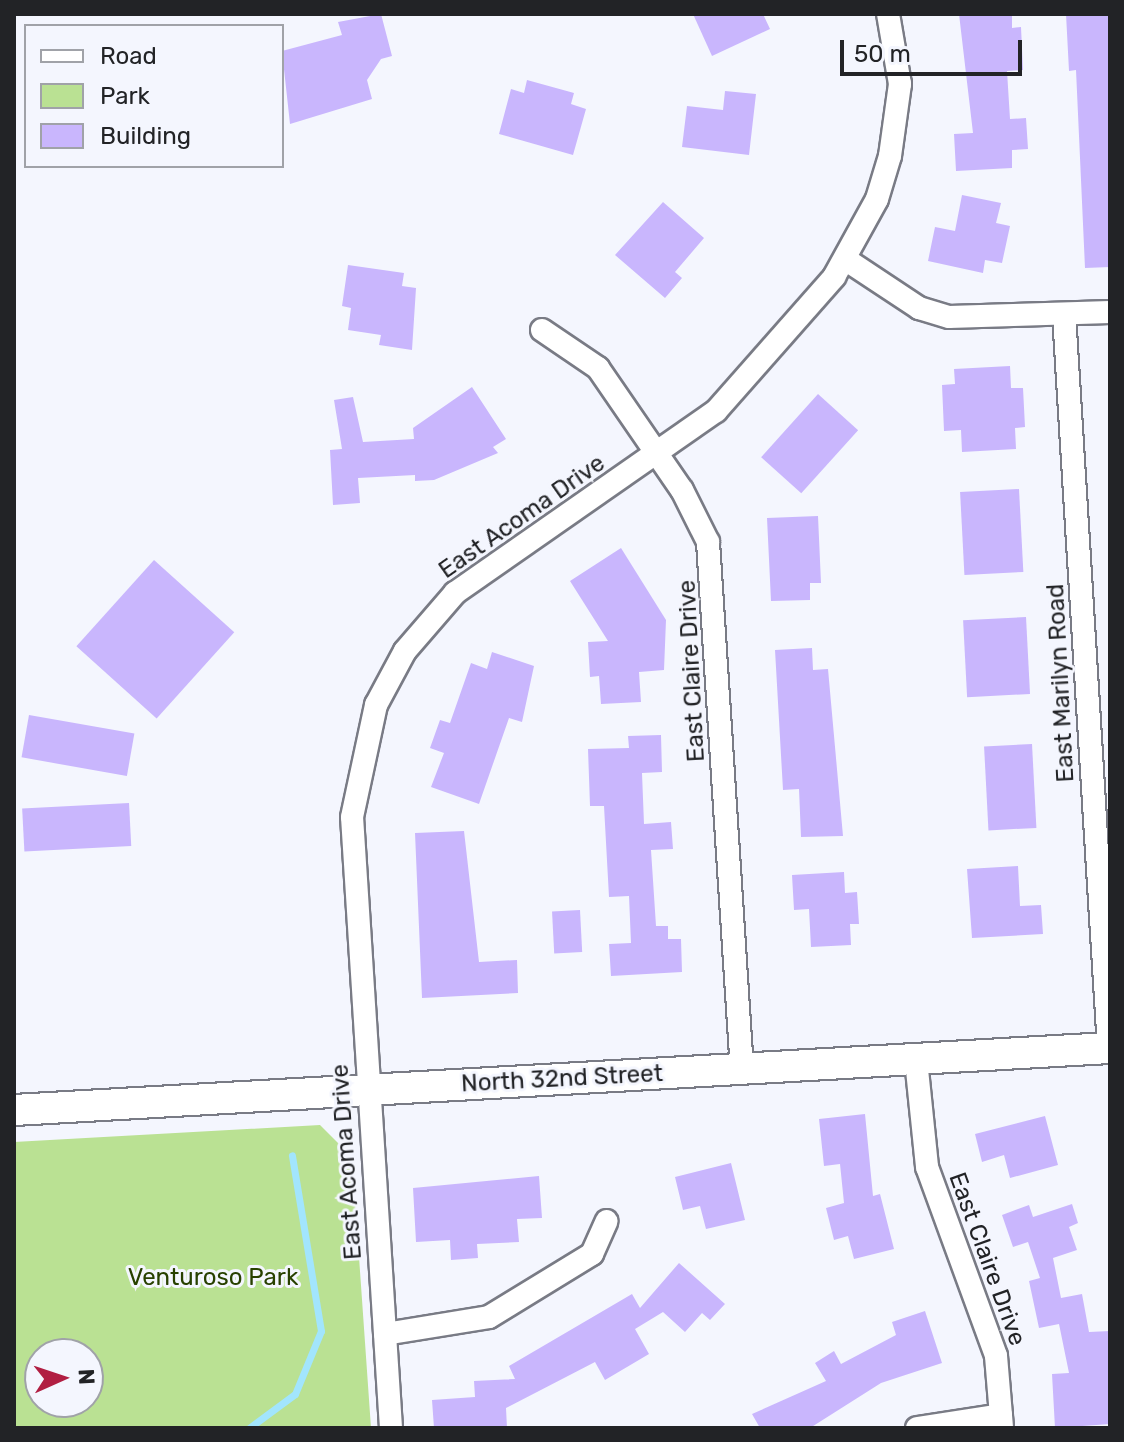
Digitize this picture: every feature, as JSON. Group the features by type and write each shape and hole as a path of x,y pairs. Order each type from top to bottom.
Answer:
{"main road":[{"name":"North 32nd Street","path":"14,1110 1109,1048"}],"street":[{"name":"East Acoma Drive","path":"391,1428 352,817 376,705 405,651 455,593 658,453 744,385 845,259 877,199 896,121 900,84 888,14"},
{"path":"845,259 919,308 949,317 1110,312"},
{"name":"East Marilyn Road","path":"1064,314 1109,1048"},
{"name":"East Claire Drive","path":"542,330 598,368 658,453 700,521 712,568 742,1070"},
{"name":"East Claire Drive","path":"916,1060 927,1167 996,1356 1001,1421"},
{"path":"385,1334 489,1317 592,1254 607,1221"},
{"path":"917,1428 1001,1421"}],"green space":[{"name":"Venturoso Park","path":"320,1125 352,1157 371,1428 14,1428 14,1142"}],"building":[{"path":"381,14 392,56 381,59 367,80 372,99 290,124 284,50 342,35 338,22"},
{"path":"693,14 763,14 770,29 712,56"},
{"path":"959,14 1012,14 1012,28 1021,27 1023,70 1007,71 1010,119 1026,118 1028,149 1012,150 1012,168 956,171 954,134 973,133"},
{"path":"1066,14 1110,14 1110,267 1085,268 1076,70 1069,71"},
{"path":"527,80 574,93 571,104 586,109 573,155 499,134 511,89 524,93"},
{"path":"725,91 756,94 749,155 682,147 687,106 723,110"},
{"path":"962,195 1001,203 996,223 1010,226 1002,263 985,260 983,273 928,261 935,227 955,231"},
{"path":"663,202 704,238 675,272 682,278 665,298 615,255"},
{"path":"348,265 404,273 402,286 416,288 412,350 379,345 381,335 348,330 351,308 342,306"},
{"path":"1010,366 1011,388 1023,388 1025,427 1015,428 1016,449 962,452 961,430 944,431 942,385 955,384 954,369"},
{"path":"472,387 506,439 493,447 498,453 434,480 415,481 415,475 358,478 360,503 333,505 330,450 342,449 334,400 353,397 363,442 414,439 413,428"},
{"path":"818,394 858,430 801,493 761,457"},
{"path":"1019,489 1023,572 964,575 960,492"},
{"path":"818,516 821,583 810,583 810,600 771,601 767,518"},
{"path":"621,548 666,620 664,670 639,672 641,702 601,704 599,676 590,677 588,642 608,641 570,581"},
{"path":"154,560 234,632 157,718 76,646"},
{"path":"1026,617 1030,694 967,697 963,620"},
{"path":"812,648 813,670 828,669 843,836 801,837 799,789 783,790 775,650"},
{"path":"492,652 534,666 522,722 509,718 479,804 431,787 444,753 430,748 440,720 450,723 471,663 487,669"},
{"path":"29,715 134,734 127,776 22,757"},
{"path":"661,735 662,772 642,773 644,824 671,822 673,849 651,850 656,926 668,926 668,939 681,939 682,972 611,976 609,944 631,943 629,896 609,897 604,806 590,806 588,749 629,748 628,736"},
{"path":"1032,744 1036,828 988,830 984,747"},
{"path":"129,803 131,846 24,852 22,809"},
{"path":"464,831 479,962 517,960 518,993 422,998 415,833"},
{"path":"1018,866 1020,906 1041,905 1043,934 972,938 967,869"},
{"path":"844,872 845,893 857,892 859,924 850,924 851,945 811,947 809,909 794,910 792,875"},
{"path":"580,910 582,952 554,953 552,911"},
{"path":"865,1114 873,1196 880,1194 894,1249 854,1259 848,1236 834,1240 826,1208 844,1203 840,1164 824,1166 819,1119"},
{"path":"1045,1116 1058,1165 1010,1178 1004,1155 982,1162 975,1134"},
{"path":"731,1163 745,1220 706,1229 700,1206 683,1210 675,1177"},
{"path":"539,1176 542,1218 517,1219 519,1242 477,1244 478,1258 451,1260 450,1240 416,1242 413,1188"},
{"path":"1072,1204 1078,1223 1069,1227 1077,1250 1053,1258 1061,1298 1082,1294 1089,1332 1110,1331 1110,1424 1055,1428 1052,1374 1069,1373 1059,1324 1039,1328 1029,1281 1040,1278 1028,1242 1013,1247 1002,1215 1029,1205 1033,1217"},
{"path":"679,1263 725,1304 710,1320 702,1313 685,1332 663,1312 635,1329 649,1354 605,1380 595,1362 506,1408 507,1428 434,1428 432,1400 475,1397 474,1381 515,1379 509,1366 632,1294 640,1308"},
{"path":"925,1311 942,1363 881,1383 810,1428 760,1428 752,1414 826,1381 815,1363 834,1351 841,1364 896,1335 892,1322"}],"waterway":[{"path":"249,1428 295,1394 321,1331 292,1155"}]}
